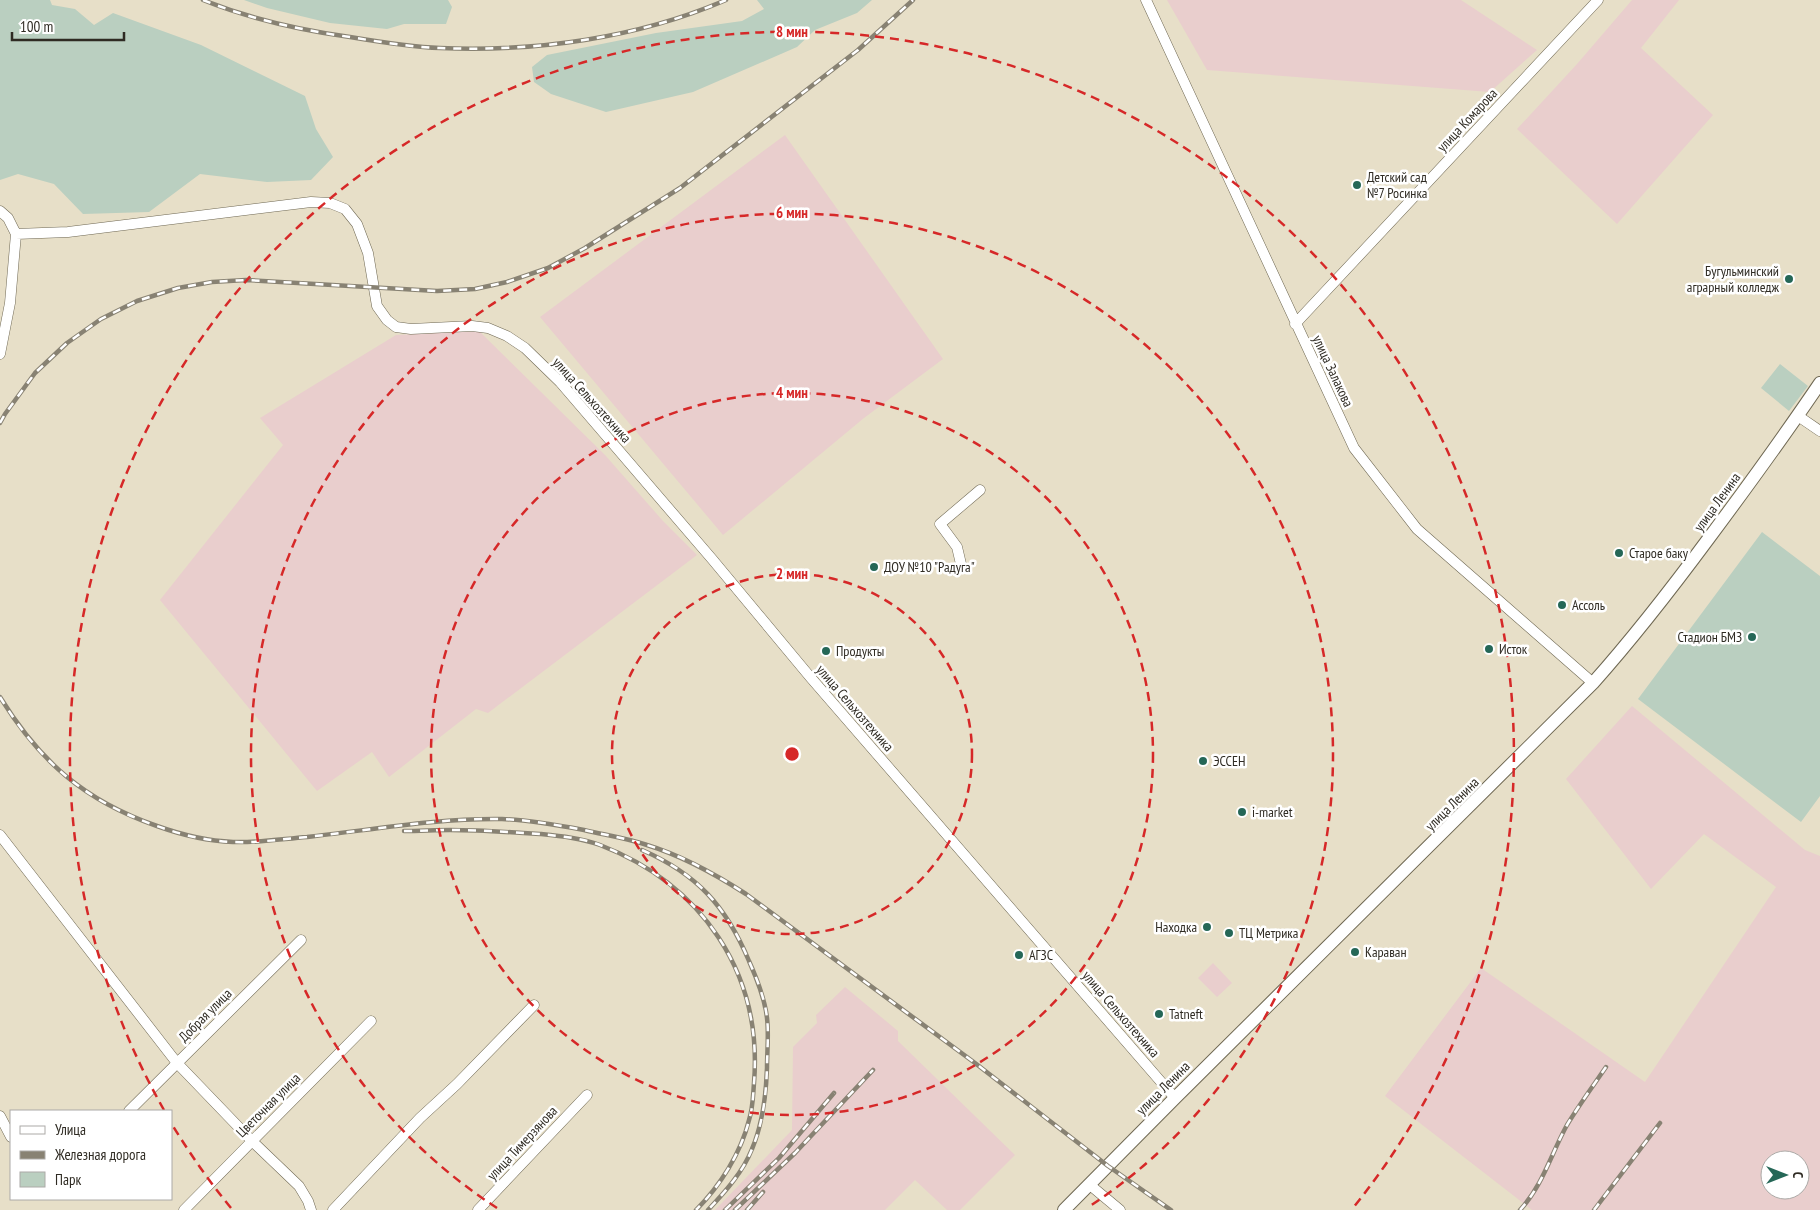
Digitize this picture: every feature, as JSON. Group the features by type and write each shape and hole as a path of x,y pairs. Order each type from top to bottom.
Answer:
{"main road":[{"name":"улица Ленина","path":"1064,1210 1593,683 1623,650 1656,608 1820,384"}],"street":[{"name":"улица Залакова","path":"1146,0 1354,448 1417,529 1593,683"},
{"name":"улица Комарова","path":"1295,324 1598,0"},
{"name":"улица Сельхозтехника","path":"16,234 68,232 311,202 330,202 345,209 357,224 368,253 376,306 387,320 396,327 411,329 472,326 488,328 507,336 525,348 560,382 811,678 1175,1098"},
{"path":"0,212 8,218 16,234 10,303 0,354"},
{"path":"1798,416 1820,430"},
{"path":"961,564 957,547 940,524 980,490"},
{"path":"0,835 177,1063 252,1141 299,1186 312,1210"},
{"name":"Добрая улица","path":"130,1110 301,940"},
{"path":"333,1210 420,1118 457,1084 534,1005"},
{"name":"Цветочная улица","path":"184,1210 371,1020"},
{"name":"улица Тимерзянова","path":"478,1210 587,1095"},
{"path":"0,1116 10,1136"},
{"path":"1090,1185 1120,1210"}],"shaded area":[{"path":"1167,0 1461,0 1537,50 1490,92 1207,70"},
{"path":"1632,0 1679,0 1641,48 1713,115 1617,224 1517,129 1577,64"},
{"path":"785,135 943,359 864,418 723,535 540,317"},
{"path":"479,331 605,455 663,521 697,555 488,713 476,709 389,777 372,752 317,791 160,600 283,445 260,418 396,335"},
{"path":"1632,706 1805,850 1820,856 1820,1210 1532,1210 1385,1096 1481,968 1645,1082 1776,887 1704,834 1651,889 1566,779"},
{"path":"1213,963 1232,983 1217,997 1198,978"},
{"path":"845,987 898,1031 898,1041 1015,1155 960,1210 947,1210 915,1180 885,1210 715,1210 792,1130 793,1047 817,1023 816,1015"}],"green space":[{"path":"0,0 50,0 52,5 75,9 94,25 113,13 201,45 305,96 316,129 333,157 311,180 267,182 200,174 149,212 83,214 54,184 18,174 0,180"},
{"path":"244,0 448,0 452,7 446,24 404,24 387,29 330,23 267,8"},
{"path":"757,0 872,0 857,13 815,30 797,47 693,92 606,112 551,94 534,82 532,67 547,55 656,33 742,21 764,9"},
{"path":"1780,364 1808,386 1789,411 1761,388"},
{"name":"Стадион БМЗ","path":"1762,532 1820,576 1820,796 1801,822 1638,699"}],"railway":[{"path":"203,0 257,18 313,31 406,45 477,49 550,45 622,33 658,24 726,0"},
{"path":"0,423 35,373 67,343 101,319 137,301 178,288 212,282 246,280 437,291 475,289 507,282 548,268 585,248 680,188 858,50 913,0"},
{"path":"0,697 15,720 48,760 86,791 131,816 195,837 223,841 261,841 429,822 502,819 584,830 623,838 673,854 711,873 746,894 975,1063 1108,1166 1171,1210"},
{"path":"404,831 461,830 540,834 578,839 600,845 636,862 668,883 695,908 718,937 736,969 748,1004 754,1043 753,1097 745,1132 735,1157 721,1180 696,1210"},
{"path":"642,850 661,859 694,881 720,908 740,941 749,961 766,1011 768,1030 767,1078 759,1129 752,1149 739,1174 708,1210"},
{"path":"1520,1210 1541,1180 1567,1125 1606,1067"},
{"path":"735,1210 795,1153 873,1070"},
{"path":"725,1210 779,1158 834,1093"},
{"path":"1594,1210 1660,1123"},
{"path":"747,1210 763,1192"}],"place":[{"name":"Детский сад №7 Росинка","path":"1357,185"},
{"name":"Бугульминский аграрный колледж","path":"1789,279"},
{"name":"Старое баку","path":"1619,553"},
{"name":"ДОУ №10 \"Радуга\"","path":"874,567"},
{"name":"Ассоль","path":"1562,605"},
{"name":"Стадион БМЗ","path":"1752,637"},
{"name":"Исток","path":"1489,649"},
{"name":"Продукты","path":"826,651"},
{"name":"ЭССЕН","path":"1203,761"},
{"name":"i-market","path":"1242,812"},
{"name":"Находка","path":"1207,927"},
{"name":"ТЦ Метрика","path":"1229,933"},
{"name":"Караван","path":"1355,952"},
{"name":"АГЗС","path":"1019,955"},
{"name":"Tatneft","path":"1159,1014"}]}
